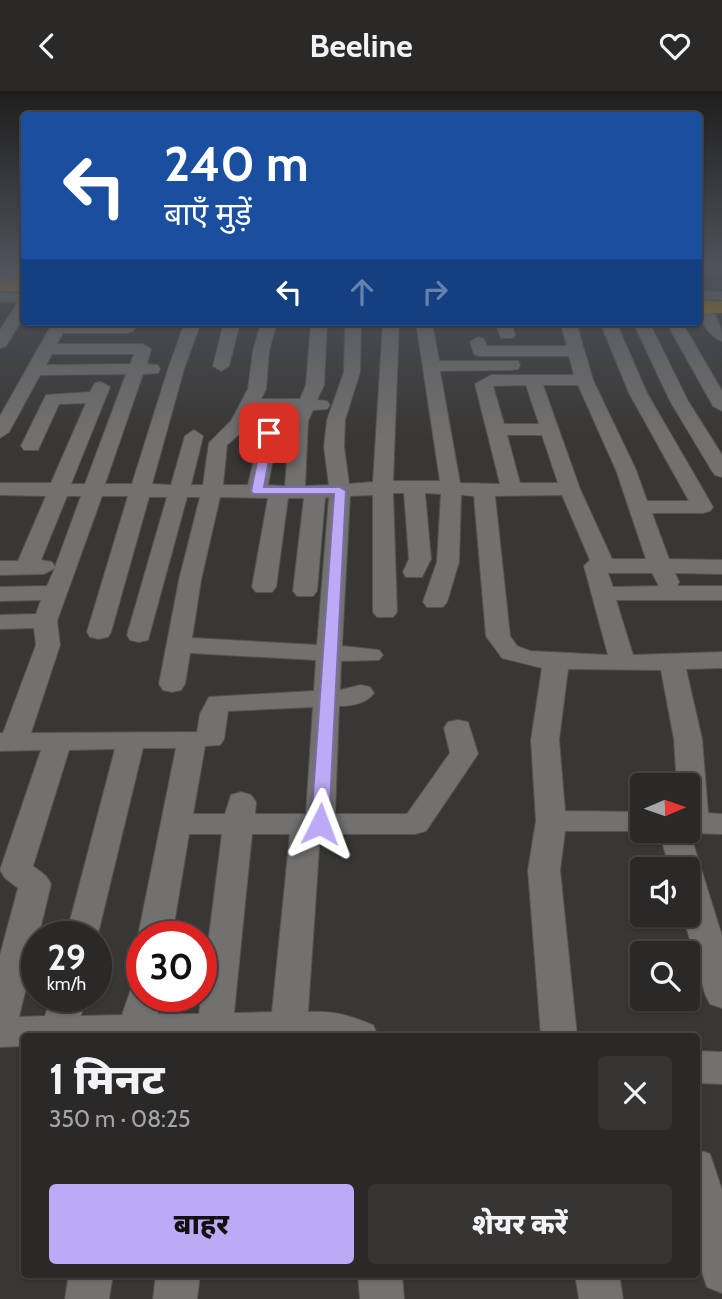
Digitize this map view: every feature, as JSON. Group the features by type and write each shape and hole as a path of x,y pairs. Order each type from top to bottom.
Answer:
{"street":[{"path":"0,343 11,325"},
{"path":"0,432 59,326"},
{"path":"82,326 127,328"},
{"path":"99,632 191,326"},
{"path":"221,366 231,326"},
{"path":"172,684 190,580 212,491 218,443 239,424 257,390 261,351 268,326"},
{"path":"264,587 287,491 299,421 315,385 319,326"},
{"path":"289,1027 326,698 340,491 334,447 341,405 352,372 353,326"},
{"path":"385,612 383,488 391,326"},
{"path":"425,326 451,487 448,562 435,603"},
{"path":"569,326 580,366 626,470 660,566 674,593"},
{"path":"610,326 638,393 703,507 638,506"},
{"path":"642,326 679,401 722,471"},
{"path":"676,326 722,406"},
{"path":"474,333 480,351 580,366"},
{"path":"46,349 143,349 67,567 45,621 48,645 7,742 192,739 158,921"},
{"path":"430,366 580,366"},
{"path":"512,490 484,384 491,380 533,380 580,366"},
{"path":"34,370 176,369"},
{"path":"533,380 570,489 604,566"},
{"path":"31,446 52,399 99,392"},
{"path":"27,567 99,392"},
{"path":"250,404 341,405"},
{"path":"496,430 550,429"},
{"path":"269,433 287,491 305,591"},
{"path":"139,635 194,436"},
{"path":"0,446 77,446"},
{"path":"414,486 420,559 414,572"},
{"path":"0,489 340,491 414,486 484,490 570,489"},
{"path":"484,490 498,636 504,648 512,654 556,661 722,660"},
{"path":"622,661 595,566 722,566"},
{"path":"0,568 67,567"},
{"path":"0,594 56,593"},
{"path":"617,593 722,593"},
{"path":"0,622 45,621"},
{"path":"177,645 370,655"},
{"path":"556,661 545,740 551,821 544,870 559,1033"},
{"path":"672,661 688,739 690,773"},
{"path":"210,739 213,714 218,703 350,698 361,693"},
{"path":"176,824 239,814 312,828 415,824 464,754 458,728"},
{"path":"87,921 131,740"},
{"path":"0,1022 36,884 16,870 58,741"},
{"path":"210,1031 239,814"},
{"path":"551,821 630,822"},
{"path":"700,900 713,928 722,994"},
{"path":"59,1031 64,1012"},
{"path":"0,1032 59,1031 139,1020 210,1031 337,1026 353,1033"},
{"path":"700,1067 722,1068"},
{"path":"700,1183 722,1272"},
{"path":"87,1299 90,1278"},
{"path":"174,1299 177,1278"},
{"path":"380,1278 382,1299"},
{"path":"598,1278 601,1299"}],"route":[{"path":"269,433 257,491 340,491 320,824"}]}
